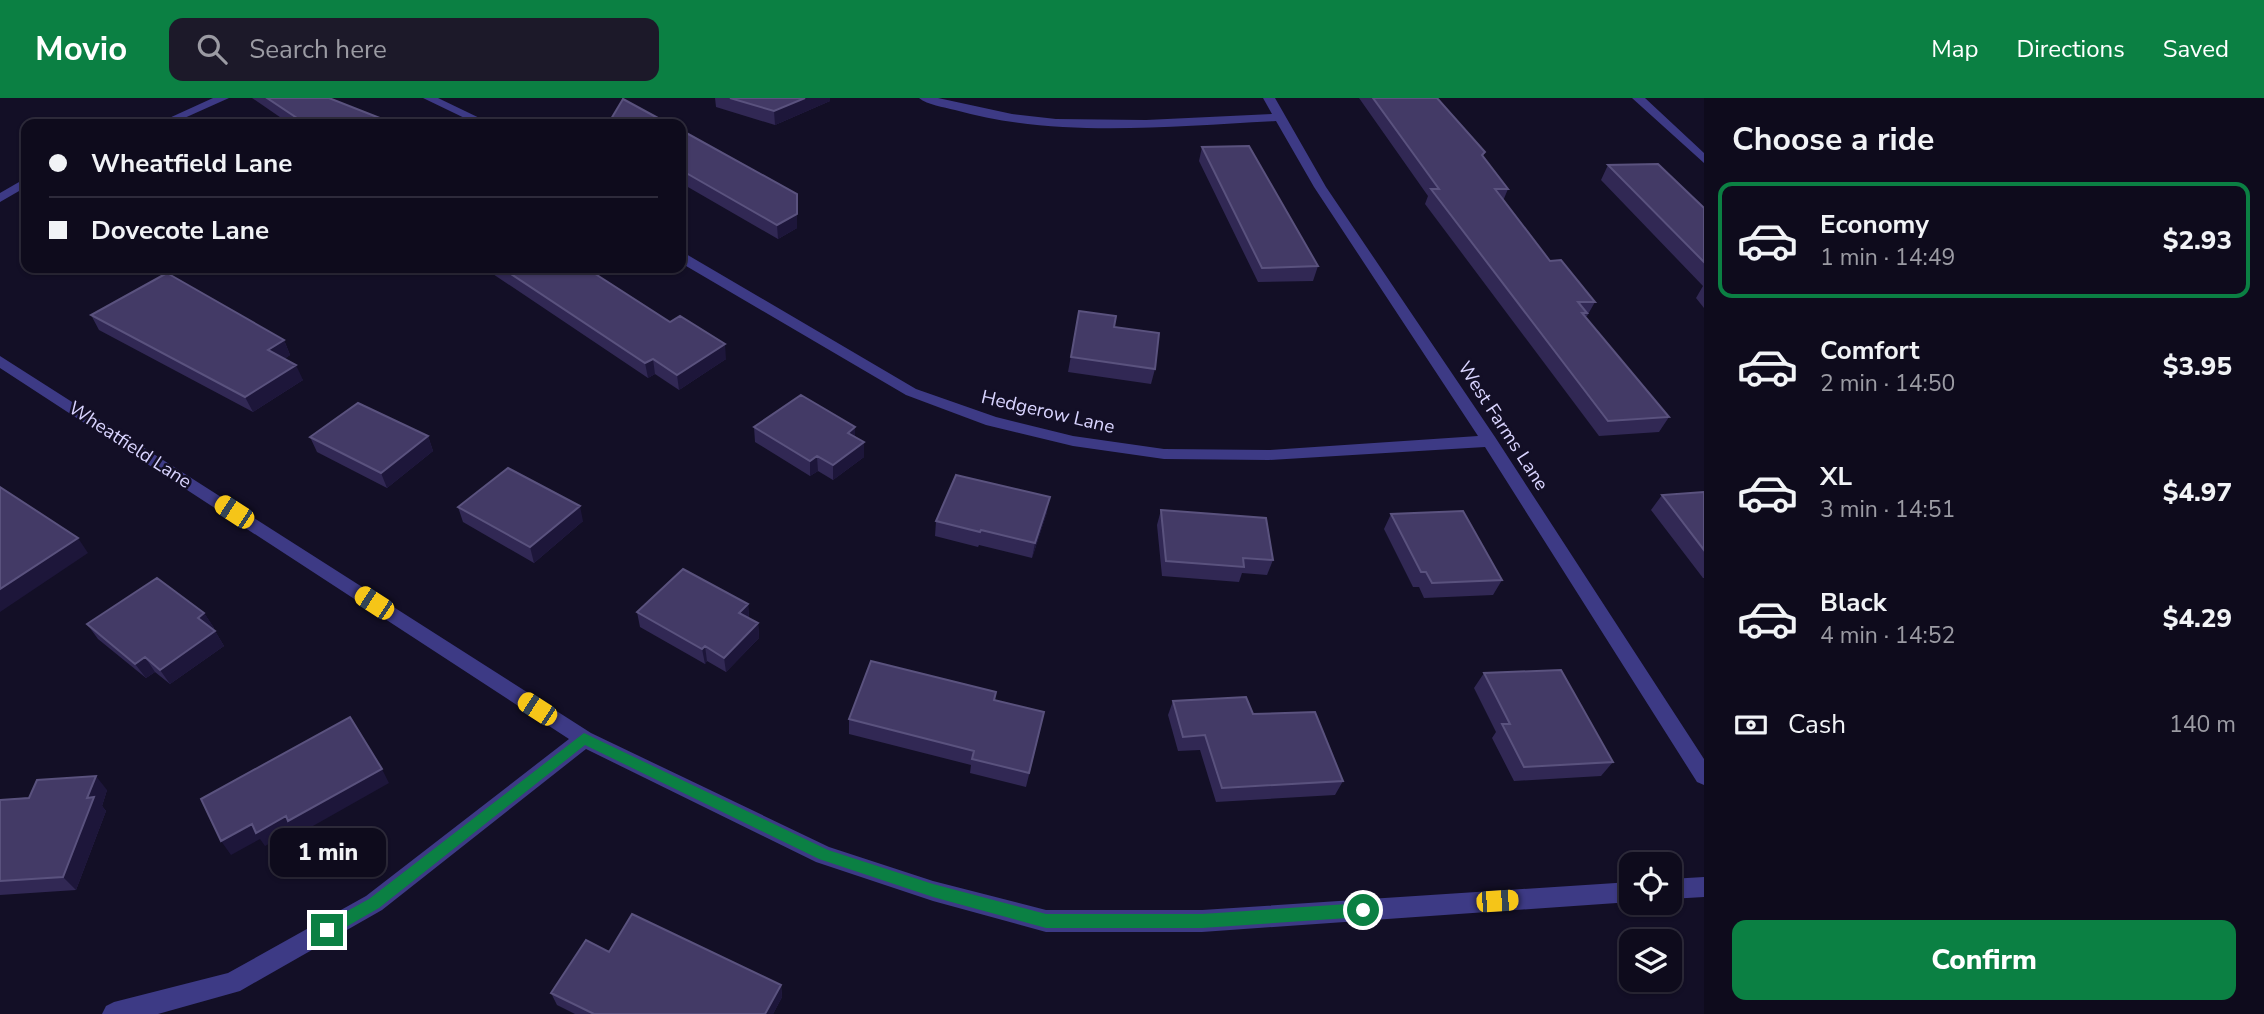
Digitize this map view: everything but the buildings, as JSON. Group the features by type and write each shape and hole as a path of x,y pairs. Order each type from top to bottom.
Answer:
{"street":[{"path":"174,119 223,98"},
{"path":"429,98 475,119"},
{"path":"925,98 953,107 1009,117 1065,122 1280,117"},
{"name":"West Farms Lane","path":"1269,98 1320,187 1489,441 1704,776"},
{"path":"1638,98 1704,159"},
{"path":"0,198 21,185"},
{"name":"Hedgerow Lane","path":"686,260 911,392 992,421 1073,441 1164,454 1269,455 1489,441"},
{"name":"Wheatfield Lane","path":"0,361 584,739 824,855 933,891 1046,921 1202,921 1619,893"},
{"path":"114,1014 232,983 374,903 584,739"},
{"path":"1682,888 1704,887"}],"route":[{"path":"327,930 374,903 584,739 824,855 933,891 1046,921 1202,921 1363,910"}]}
